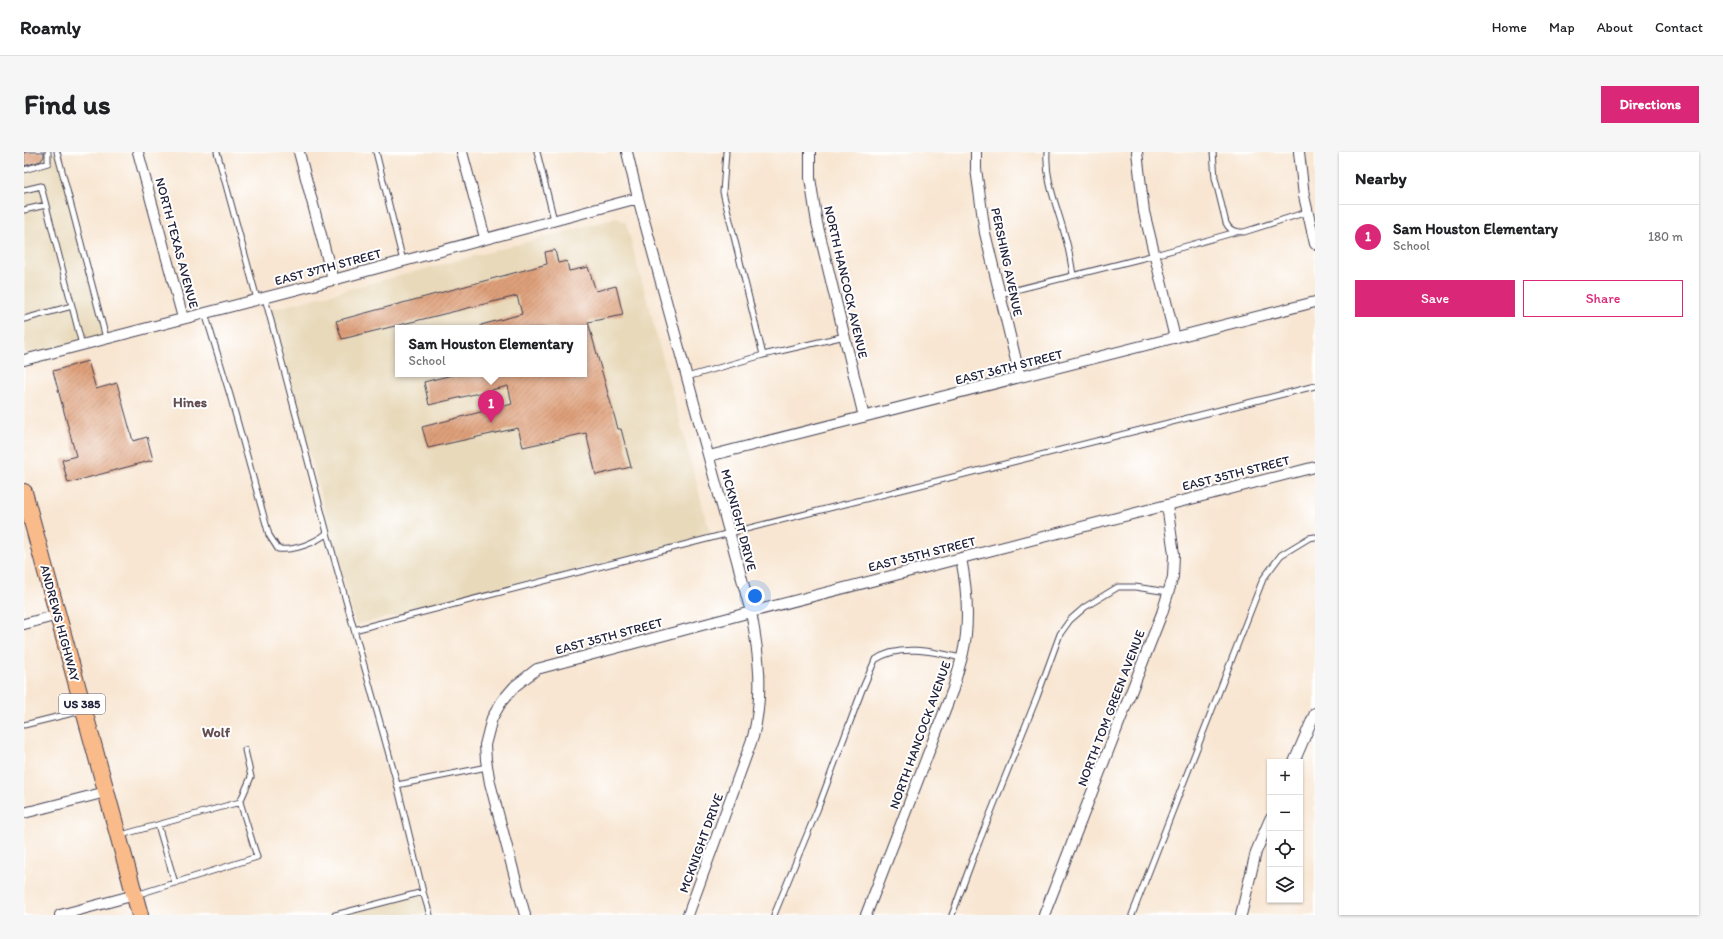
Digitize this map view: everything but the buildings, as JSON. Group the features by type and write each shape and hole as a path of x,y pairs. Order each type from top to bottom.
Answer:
{"main road":[{"name":"ANDREWS HIGHWAY","path":"24,492 140,915"}],"street":[{"name":"NORTH TEXAS AVENUE","path":"138,152 183,318"},
{"path":"299,152 333,280"},
{"path":"462,152 485,238"},
{"name":"MCKNIGHT DRIVE","path":"627,152 638,198 751,612 759,670 760,698 757,722 734,793 688,915"},
{"name":"NORTH HANCOCK AVENUE","path":"810,152 810,178 817,223 864,417"},
{"name":"PERSHING AVENUE","path":"976,152 976,169 985,233 1020,377"},
{"path":"1138,152 1144,212 1175,338"},
{"path":"1299,152 1315,244"},
{"name":"EAST 37TH STREET","path":"24,360 333,280 638,198"},
{"name":"EAST 36TH STREET","path":"709,456 1315,302"},
{"name":"EAST 35TH STREET","path":"487,766 485,744 492,718 502,701 515,686 537,669 751,612 1315,467"},
{"name":"NORTH TOM GREEN AVENUE","path":"1044,915 1162,613 1173,577 1174,554 1167,505"},
{"name":"NORTH HANCOCK AVENUE","path":"866,915 953,689 961,658 967,615 964,577 960,558"},
{"path":"24,624 58,615"},
{"path":"1295,759 1315,713"},
{"path":"487,766 490,783 526,915"},
{"path":"24,813 106,792"},
{"path":"1241,915 1256,852 1267,825"},
{"path":"60,915 135,895"}],"lane":[{"path":"217,152 261,298 327,533 397,785 430,915"},
{"path":"376,152 403,261"},
{"path":"537,152 554,220"},
{"path":"726,152 723,192 763,355"},
{"path":"1047,152 1046,163 1048,178 1065,236 1073,275"},
{"path":"1213,152 1215,178 1226,223 1229,228 1236,232"},
{"path":"24,170 48,163 49,154 57,154 106,338"},
{"path":"24,190 41,186 82,345"},
{"path":"24,210 46,205"},
{"path":"1000,294 1155,255 1236,232 1244,232 1310,213"},
{"path":"24,319 72,306"},
{"path":"205,312 269,535 278,549 286,550 319,540 327,533"},
{"path":"687,377 763,355 845,336"},
{"path":"354,630 730,533 1315,386"},
{"path":"1132,915 1263,579 1281,555 1309,538 1315,537"},
{"path":"952,915 1060,634 1070,620 1085,607 1118,587 1135,587 1168,592"},
{"path":"774,915 818,808 864,685 875,660 888,654 915,650 929,651 961,658"},
{"path":"24,725 84,710"},
{"path":"135,895 257,857 240,802 251,777 245,750"},
{"path":"397,785 487,766"},
{"path":"118,836 240,802"},
{"path":"158,825 175,883"},
{"path":"335,915 424,892"}],"shaded area":[{"path":"24,152 57,152 107,338 24,360"},
{"path":"617,218 626,223 711,536 356,625 271,310"},
{"path":"422,895 428,915 346,915"}],"place":[{"name":"Sam Houston Elementary","path":"491,423"}],"district":[{"name":"Hines","path":"190,402"},
{"name":"Wolf","path":"216,732"}]}
